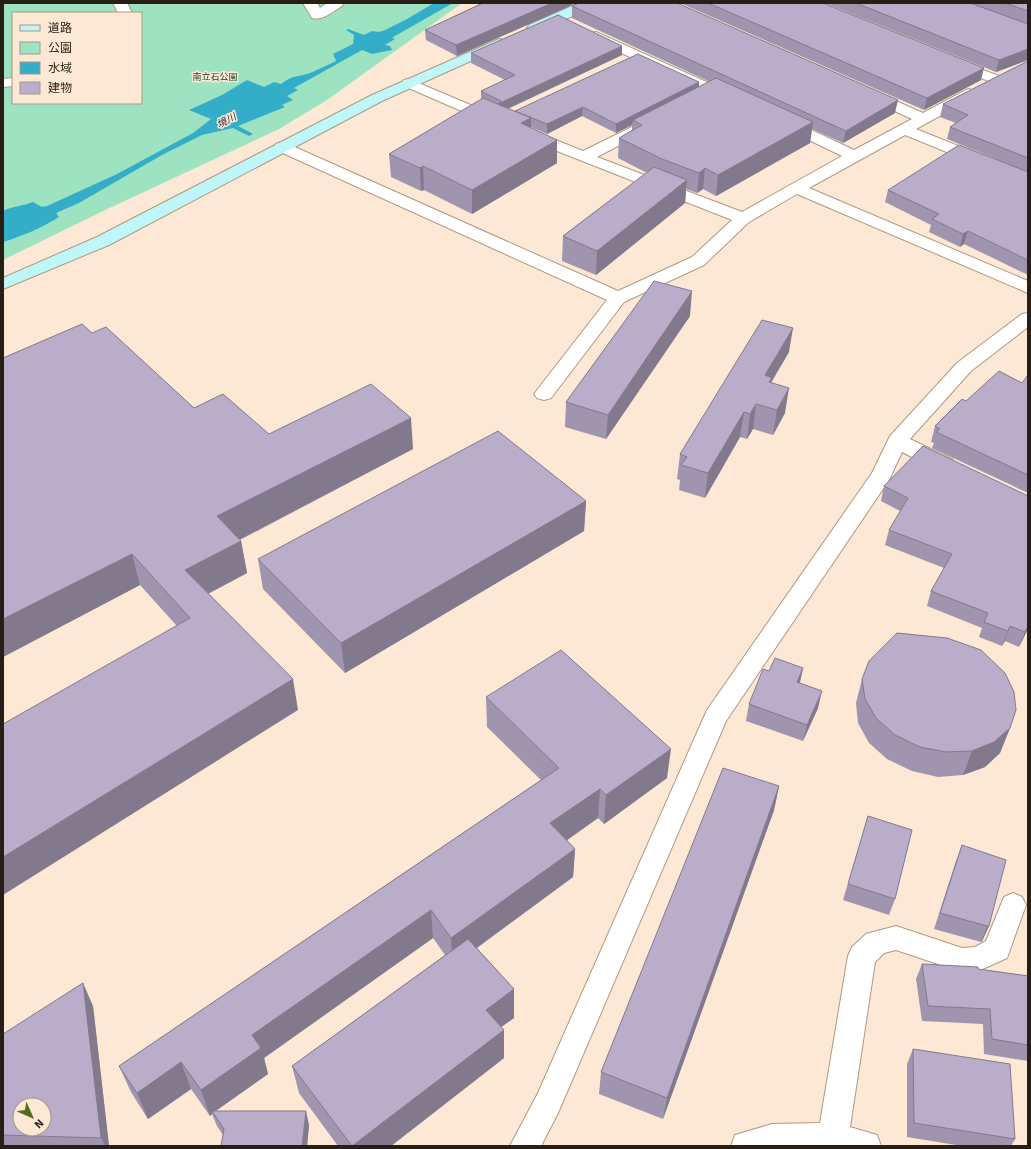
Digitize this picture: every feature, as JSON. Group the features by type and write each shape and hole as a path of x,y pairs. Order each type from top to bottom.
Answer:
{"street":[{"path":"120,3 124,12"},
{"path":"310,3 317,15 337,3"},
{"path":"3,284 115,235 282,147 409,83 515,36 565,20 590,3"},
{"path":"585,30 640,57 740,102"},
{"path":"622,62 640,57"},
{"path":"544,394 618,298 698,261 742,218 923,118 1003,77 940,57"},
{"path":"409,83 509,123 584,157 742,218"},
{"path":"696,100 711,93 711,89"},
{"path":"857,89 923,118"},
{"path":"584,157 661,118"},
{"path":"775,119 854,156"},
{"path":"903,129 1028,180"},
{"path":"282,147 618,298"},
{"path":"796,188 1028,288"},
{"path":"525,1146 548,1103 716,717 882,475 897,441 964,367 1028,318"},
{"path":"897,441 959,471"},
{"path":"833,1138 862,956 876,943 896,938 962,960 978,959 997,949 1013,905"},
{"path":"746,1146 772,1139 833,1138 866,1146"}],"green space":[{"name":"南立石公園","path":"3,3 462,3 327,100 279,129 101,212 3,260"}],"water":[{"name":"境川","path":"434,3 453,3 392,38 395,39 385,45 390,46 392,50 372,54 362,50 294,88 298,90 287,96 293,100 282,105 285,107 238,126 253,134 249,136 233,128 202,135 162,155 79,203 56,213 59,217 45,225 3,242 3,211 33,202 42,207 47,206 117,174 193,133 211,119 189,110 222,95 247,80 264,87 274,82 281,84 292,78 310,73 336,61 333,54 353,44 354,35 346,30 348,29 364,35 372,31 383,31"}],"building":[{"path":"479,3 552,3 456,45 425,30 481,4"},
{"path":"579,3 677,3 898,100 846,131 572,6"},
{"path":"708,3 823,3 984,68 927,98"},
{"path":"856,3 970,3 1028,24 1028,49 999,60"},
{"path":"1005,3 1028,3 1028,11"},
{"path":"558,15 622,46 498,104 501,101 481,91 515,75 471,53"},
{"path":"638,54 699,82 616,124 583,107 547,124 515,111"},
{"path":"1028,61 1028,158 950,127 968,115 943,104"},
{"path":"716,78 813,122 718,175 705,168 699,173 662,159 619,138 642,125 633,120"},
{"path":"483,98 531,118 521,123 557,140 472,190 423,166 420,168 389,154"},
{"path":"959,145 1028,172 1028,260 968,231 963,234 932,219 939,214 888,190"},
{"path":"654,167 687,180 597,251 563,236"},
{"path":"654,281 692,291 608,415 566,402"},
{"path":"762,320 793,328 765,375 772,378 769,382 789,388 777,410 756,404 750,414 744,412 708,473 681,465 687,457 680,454"},
{"path":"82,324 92,333 106,327 194,408 223,394 269,434 371,384 411,418 217,516 241,541 185,570 293,679 3,857 3,724 190,618 132,554 3,619 3,358"},
{"path":"999,371 1022,383 1028,375 1028,475 936,432 940,429 935,426 962,399 966,401"},
{"path":"498,431 586,501 341,643 258,559"},
{"path":"923,446 1028,495 1028,626 1025,632 1010,626 1008,631 984,622 988,613 931,591 952,554 889,530 908,498 884,486"},
{"path":"897,633 947,638 981,650 1005,673 1014,692 1016,710 1010,728 994,742 972,751 946,752 920,747 895,735 876,718 865,699 862,679 869,661"},
{"path":"561,650 671,749 606,795 600,789 550,823 575,849 451,938 431,910 252,1035 261,1048 201,1090 181,1062 137,1093 119,1066 559,768 486,697"},
{"path":"775,658 803,668 797,682 822,691 807,725 749,704 763,669 769,671"},
{"path":"723,768 779,786 667,1098 601,1072"},
{"path":"868,816 912,830 895,899 848,884"},
{"path":"962,845 1006,860 989,926 940,913"},
{"path":"468,939 514,989 486,1010 504,1030 352,1146 292,1066"},
{"path":"922,964 978,967 978,969 1028,976 1028,1045 992,1039 990,1009 928,1006"},
{"path":"83,983 101,1138 52,1136 52,1097 12,1097 12,1135 3,1135 3,1034"},
{"path":"913,1049 1010,1064 1015,1139 914,1123"},
{"path":"212,1111 306,1111 302,1146 221,1146 224,1129"}]}
